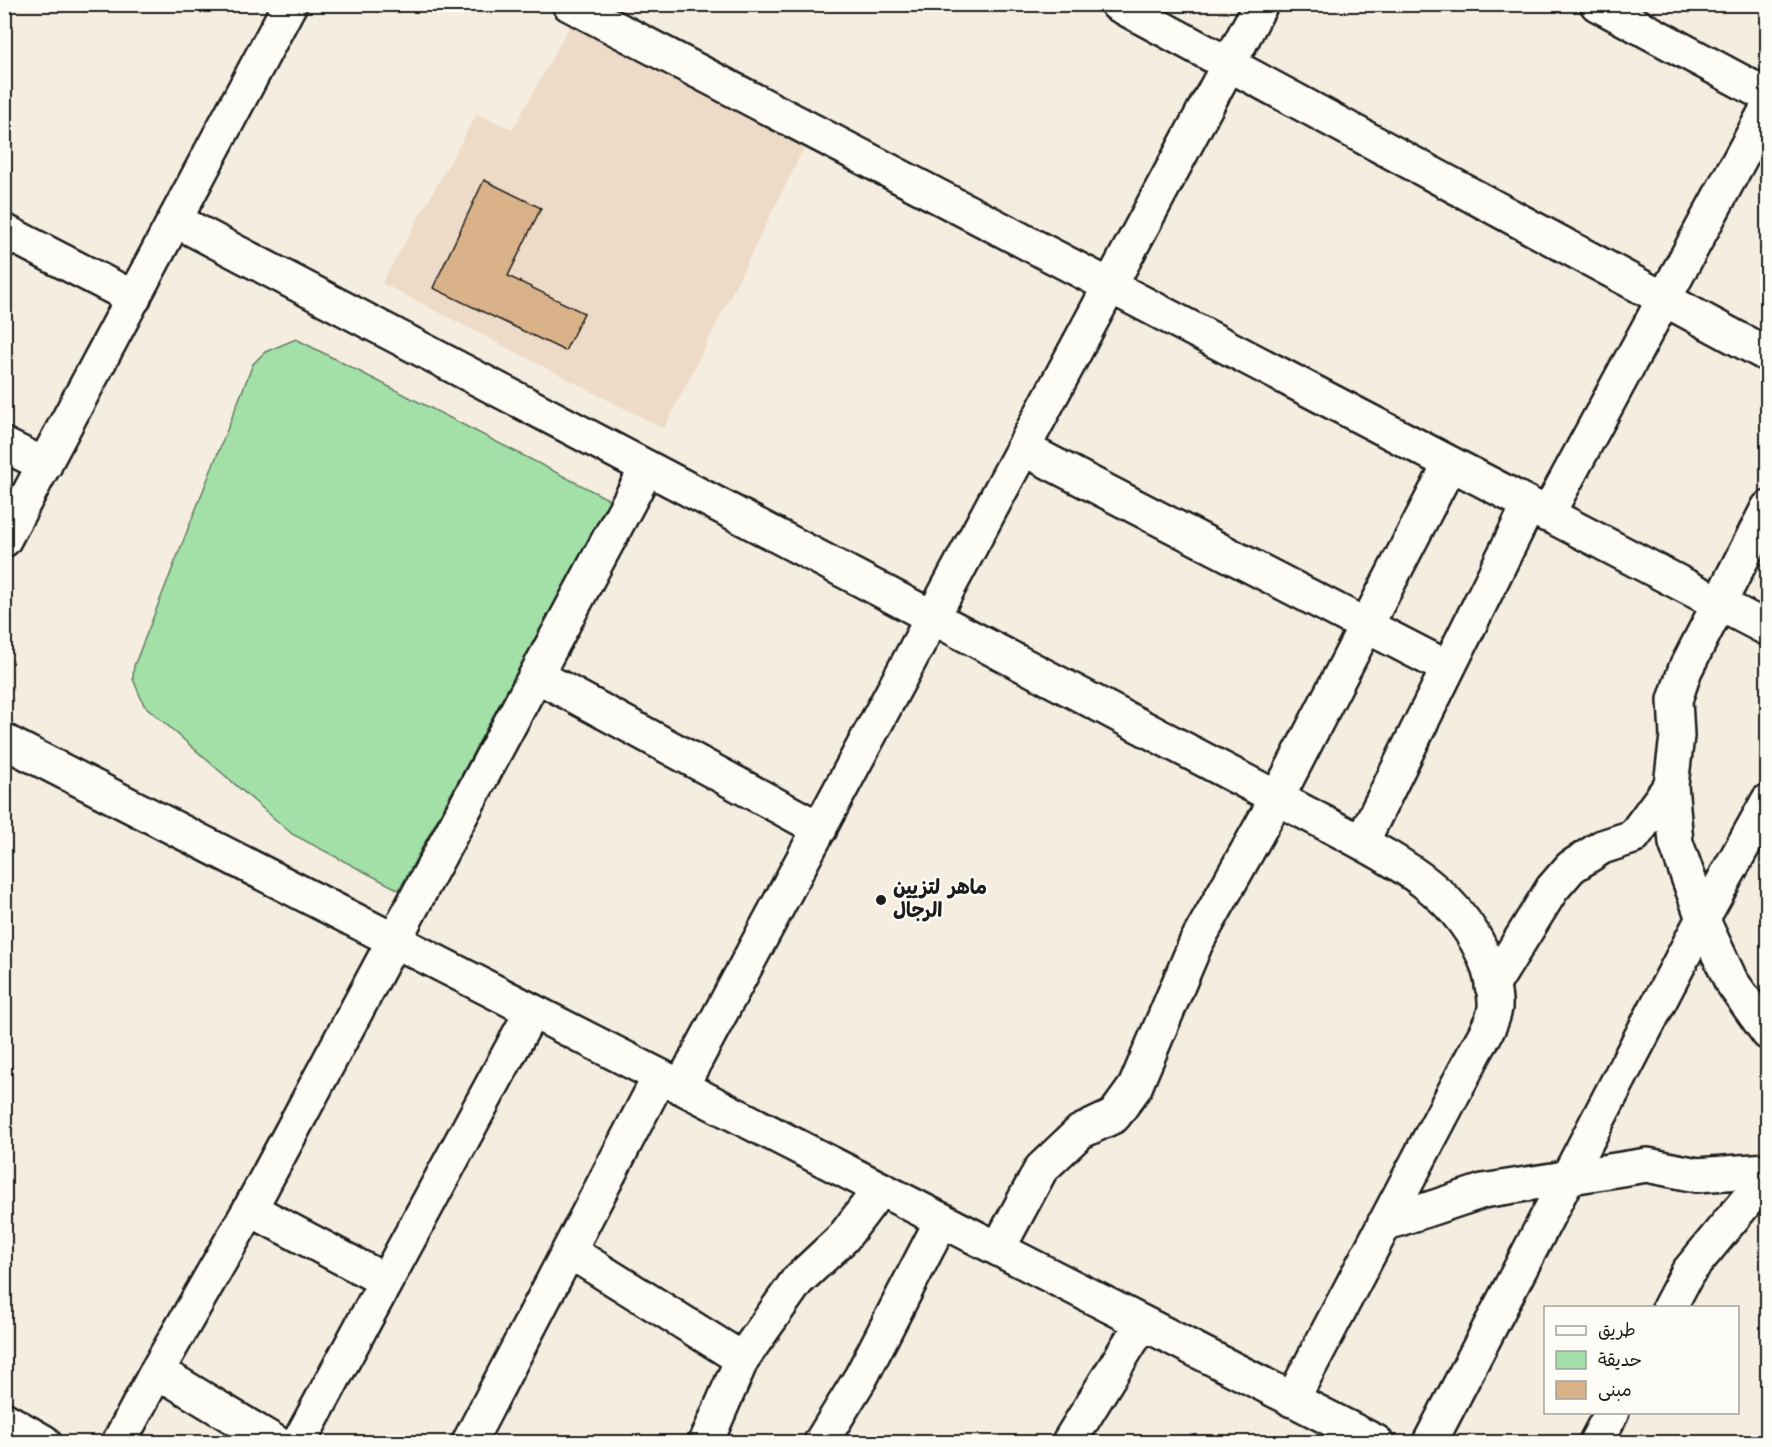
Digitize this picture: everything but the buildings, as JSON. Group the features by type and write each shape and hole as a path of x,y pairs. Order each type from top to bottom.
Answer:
{"street":[{"path":"4,540 290,4"},
{"path":"569,4 1767,629"},
{"path":"1117,4 1767,355"},
{"path":"469,1443 569,1251 820,829 1261,4"},
{"path":"1597,4 1767,96"},
{"path":"1362,842 1448,668 1538,510 1664,299 1767,107"},
{"path":"175,220 1362,842 1411,870 1435,890 1478,938 1492,986 1495,1010 1292,1400"},
{"path":"4,231 134,298"},
{"path":"4,445 45,465"},
{"path":"1024,449 1448,668"},
{"path":"998,1249 1041,1169 1080,1132 1114,1116 1135,1087 1196,943 1277,798 1450,464"},
{"path":"119,1443 157,1371 250,1209 647,468"},
{"path":"1767,508 1685,670 1675,700 1677,736 1671,785 1676,843 1703,918 1731,981 1767,1033"},
{"path":"536,675 820,829"},
{"path":"4,741 1292,1400 1321,1430 1376,1443"},
{"path":"1492,986 1552,889 1565,874 1602,847 1633,837 1671,785"},
{"path":"1430,1443 1703,918 1767,801"},
{"path":"299,1443 532,1011"},
{"path":"1384,1224 1483,1191 1568,1176 1647,1165 1697,1175 1767,1170"},
{"path":"1670,1306 1688,1272 1767,1175"},
{"path":"705,1443 742,1359 797,1281 843,1238 880,1189"},
{"path":"250,1209 386,1281"},
{"path":"821,1443 861,1377 942,1220"},
{"path":"569,1251 742,1359"},
{"path":"1069,1443 1142,1323"},
{"path":"157,1371 275,1443"},
{"path":"1596,1443 1611,1414"},
{"path":"4,1419 44,1443"}],"shaded area":[{"path":"570,25 804,148 664,429 382,283 477,114 513,129"}],"green space":[{"path":"296,339 610,500 399,890 292,834 144,705 133,679 134,666 253,364 265,352"}],"place":[{"name":"ماهر لتزيين الرجال","path":"881,900"}]}
